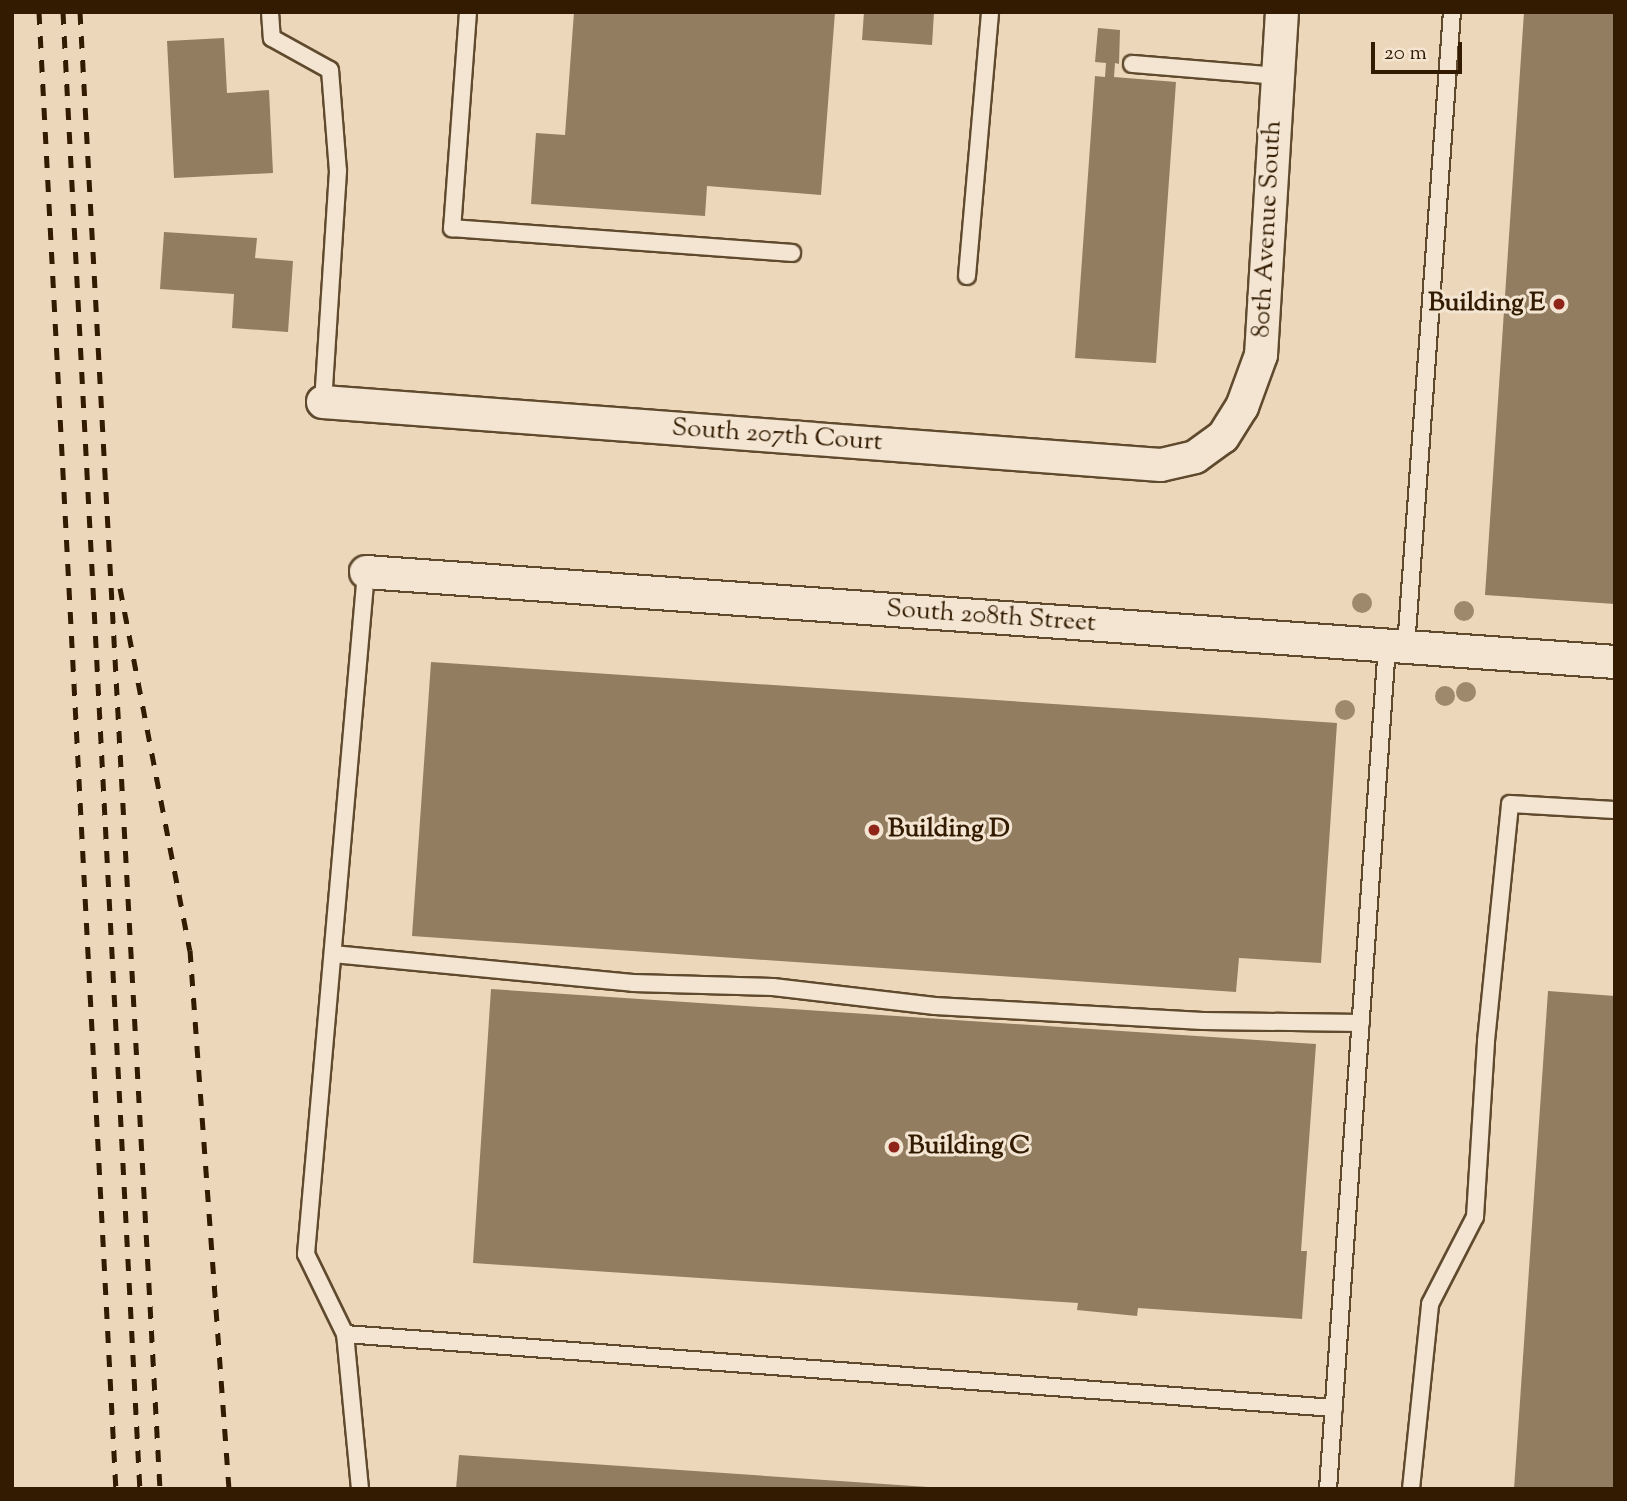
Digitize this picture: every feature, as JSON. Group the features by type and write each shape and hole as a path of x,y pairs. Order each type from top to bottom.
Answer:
{"street":[{"name":"80th Avenue South","path":"1223,437 1242,407 1261,355 1282,12"},
{"name":"South 207th Court","path":"323,402 1161,466 1195,457 1223,437"},
{"name":"South 208th Street","path":"366,572 1615,662"}],"lane":[{"path":"270,12 272,38 330,70 338,171 323,402"},
{"path":"468,12 452,228 792,253"},
{"path":"967,276 990,12"},
{"path":"1328,1489 1361,1023 1452,12"},
{"path":"1132,64 1277,76"},
{"path":"360,1489 345,1334 306,1254 366,572"},
{"path":"1411,1489 1430,1304 1475,1217 1486,1041 1510,804 1615,810"},
{"path":"333,954 633,983 773,987 935,1006 1203,1021 1361,1023"},
{"path":"345,1334 1334,1409"}],"building":[{"path":"574,12 835,12 821,195 707,186 705,216 531,204 536,133 565,135"},
{"path":"864,12 934,12 932,45 862,40"},
{"name":"Building E","path":"1524,12 1615,12 1615,604 1485,595"},
{"path":"1098,28 1120,30 1119,64 1115,63 1114,77 1176,82 1156,363 1075,358 1095,76 1105,77 1106,63 1095,62"},
{"path":"224,38 227,93 269,90 273,173 174,178 167,41"},
{"path":"164,232 257,238 255,258 293,261 288,332 232,328 234,294 160,289"},
{"name":"Building D","path":"431,662 1337,723 1321,963 1239,958 1236,992 412,936"},
{"name":"Building C","path":"491,989 1316,1044 1301,1251 1307,1251 1302,1319 1138,1308 1137,1316 1077,1310 1078,1303 473,1263"},
{"path":"1548,991 1615,996 1615,1489 1514,1489"},
{"path":"459,1455 928,1487 928,1489 456,1489"}],"railway":[{"path":"39,12 116,1489"},
{"path":"63,12 140,1489"},
{"path":"80,12 160,1489"},
{"path":"120,588 190,950 229,1489"}],"place":[{"name":"Building E","path":"1559,304"},
{"name":"Building D","path":"874,830"},
{"name":"Building C","path":"894,1147"}]}
